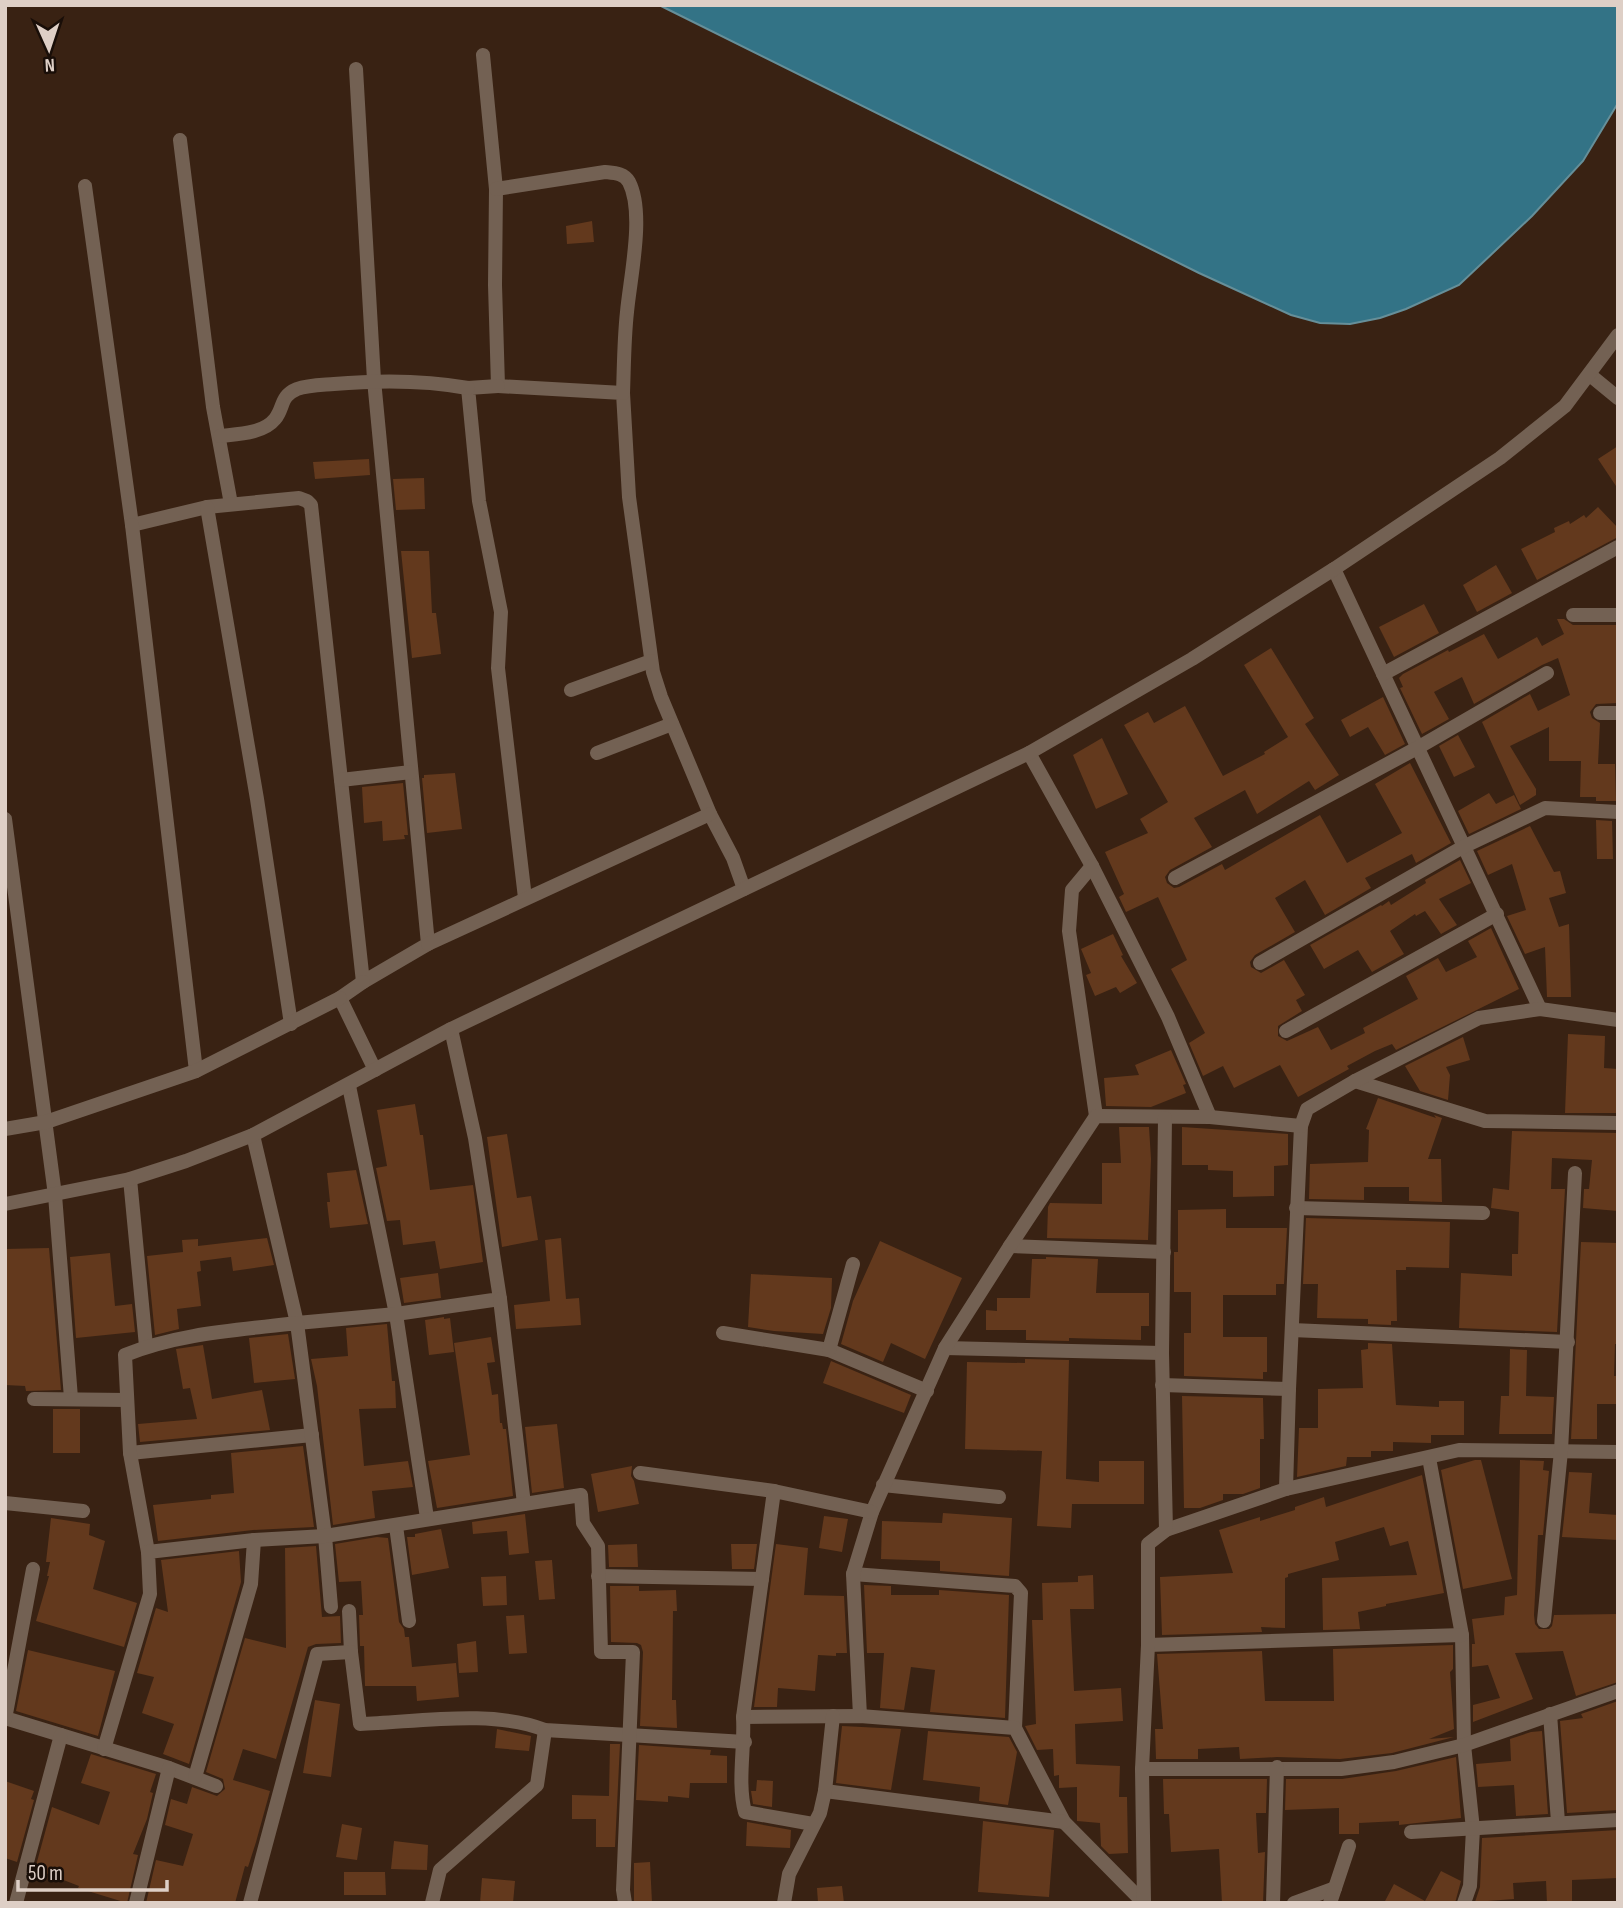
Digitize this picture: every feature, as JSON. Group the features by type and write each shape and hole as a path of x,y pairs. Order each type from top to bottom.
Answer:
{"street":[{"path":"484,55 496,188 498,386"},
{"path":"356,68 374,380 428,944"},
{"path":"180,140 213,407 232,504"},
{"path":"496,188 605,172 619,174 628,181 633,200 636,240 627,312 623,393 629,497 651,661 672,724 733,858 744,889"},
{"path":"85,186 132,525 196,1071"},
{"path":"5,1204 130,1179 253,1135 349,1086 451,1029 1030,754 1192,659 1334,569 1500,458 1541,428 1565,406 1618,335"},
{"path":"1590,376 1618,398"},
{"path":"220,436 256,431 275,419 282,401 295,390 313,386 374,380 442,383 468,388 498,386 623,393"},
{"path":"468,388 479,501 501,612 498,668 525,898"},
{"path":"132,525 207,507 232,504 299,498 307,500 311,505 363,982"},
{"path":"207,507 257,799 291,1024"},
{"path":"1383,674 1618,547"},
{"path":"1334,569 1540,1009"},
{"path":"1573,615 1618,615"},
{"path":"571,690 651,661"},
{"path":"1175,878 1419,747 1547,673"},
{"path":"1600,713 1618,713"},
{"path":"597,753 672,724"},
{"path":"1030,754 1092,866 1168,1017 1210,1117"},
{"path":"341,780 411,772"},
{"path":"1260,963 1463,847 1545,808 1618,812"},
{"path":"5,819 49,1168 55,1195 71,1398"},
{"path":"5,1129 46,1129 196,1071 340,998 428,944 525,898 714,820"},
{"path":"860,1716 853,1574 872,1512 945,1348 1096,1116 1069,931 1072,890 1092,866"},
{"path":"1286,1031 1497,915"},
{"path":"340,998 375,1070"},
{"path":"1286,1489 1296,1208 1301,1126 1307,1109 1355,1080 1479,1018 1540,1009 1618,1020"},
{"path":"451,1029 475,1138 500,1299 524,1504"},
{"path":"1355,1080 1485,1121 1618,1123"},
{"path":"349,1086 396,1314 428,1518"},
{"path":"1096,1116 1210,1117 1301,1126"},
{"path":"1165,1118 1162,1385 1166,1530"},
{"path":"253,1135 297,1323 325,1536 331,1607"},
{"path":"1544,1621 1561,1451 1575,1173"},
{"path":"130,1179 146,1346"},
{"path":"1296,1208 1483,1213"},
{"path":"1010,1246 1164,1252"},
{"path":"829,1350 853,1264"},
{"path":"104,1749 150,1594 148,1552 130,1453 125,1355 146,1346 219,1333 396,1314 500,1299"},
{"path":"1292,1330 1567,1342"},
{"path":"723,1333 829,1350 927,1391"},
{"path":"945,1348 1162,1353"},
{"path":"1162,1385 1289,1389"},
{"path":"34,1399 127,1400"},
{"path":"130,1453 312,1435"},
{"path":"1144,1902 1142,1769 1148,1645 1148,1544 1166,1530 1286,1489 1459,1450 1618,1452"},
{"path":"1429,1458 1462,1635 1464,1745 1473,1829 1470,1886 1464,1903"},
{"path":"640,1473 774,1491 872,1512"},
{"path":"883,1485 999,1497"},
{"path":"774,1491 743,1717 745,1742 741,1797 745,1812 813,1824"},
{"path":"148,1552 254,1540 325,1536 581,1495 583,1523 598,1546 601,1652 633,1652 623,1890 625,1903"},
{"path":"5,1503 83,1511"},
{"path":"396,1526 409,1621"},
{"path":"195,1777 251,1584 254,1540"},
{"path":"33,1569 5,1718 169,1768 216,1786"},
{"path":"853,1574 1015,1586 1019,1589 1021,1593 1015,1728 1064,1822 1144,1902"},
{"path":"598,1576 762,1579"},
{"path":"349,1611 360,1724 494,1718 524,1722 545,1730 745,1742"},
{"path":"1148,1645 1462,1635"},
{"path":"250,1903 317,1654 351,1652"},
{"path":"1142,1769 1342,1769 1394,1762 1464,1745 1618,1691"},
{"path":"1550,1714 1558,1822"},
{"path":"784,1903 789,1874 820,1813 834,1716"},
{"path":"743,1717 860,1716 1015,1728"},
{"path":"432,1903 440,1870 537,1785 545,1730"},
{"path":"16,1903 61,1735"},
{"path":"136,1903 169,1768"},
{"path":"1273,1903 1277,1768"},
{"path":"825,1791 1064,1822"},
{"path":"1411,1832 1618,1820"},
{"path":"1330,1903 1349,1846"},
{"path":"1294,1903 1335,1888"}],"water":[{"path":"659,5 1618,5 1618,103 1583,161 1532,216 1459,285 1380,318 1350,324 1320,323 1291,315 1199,273"}],"building":[{"path":"592,221 594,242 567,244 566,226"},
{"path":"1618,446 1618,489 1598,459"},
{"path":"369,459 370,475 315,479 313,462"},
{"path":"424,478 425,509 396,510 393,479"},
{"path":"1598,507 1618,528 1618,537 1537,580 1521,549 1555,532 1554,528 1569,521 1570,524 1584,515 1586,518"},
{"path":"401,551 429,551 432,613 436,613 441,654 412,658"},
{"path":"1496,565 1512,593 1477,612 1463,585"},
{"path":"1424,604 1439,633 1394,657 1379,627"},
{"path":"1557,619 1564,619 1573,625 1618,625 1618,703 1596,704 1590,712 1592,718 1600,723 1598,764 1615,764 1616,801 1596,801 1596,797 1580,797 1581,761 1549,761 1549,727 1510,746 1536,789 1536,795 1520,805 1482,722 1530,694 1538,711 1570,695 1558,658 1474,704 1462,677 1434,692 1449,719 1422,734 1400,688 1403,687 1399,678 1403,674 1484,634 1498,659 1537,637 1542,646 1564,634"},
{"path":"1271,648 1314,718 1305,724 1339,775 1315,790 1309,781 1257,814 1245,790 1194,818 1212,847 1170,870 1165,877 1167,883 1174,888 1179,887 1222,864 1225,870 1320,815 1347,863 1402,833 1375,784 1410,763 1451,843 1416,863 1412,854 1365,878 1371,888 1325,915 1305,880 1275,898 1295,932 1255,955 1250,962 1251,967 1261,973 1284,960 1305,995 1296,1000 1302,1011 1278,1026 1278,1036 1287,1041 1318,1027 1331,1050 1365,1033 1363,1028 1418,999 1406,976 1438,958 1446,972 1477,957 1468,941 1491,928 1519,989 1396,1050 1392,1044 1375,1051 1347,1066 1349,1069 1298,1097 1280,1065 1234,1088 1223,1066 1203,1076 1189,1043 1205,1033 1171,969 1187,960 1158,897 1126,912 1119,897 1124,894 1105,852 1148,833 1140,819 1168,802 1124,725 1148,712 1154,723 1185,706 1223,776 1265,754 1264,752 1288,737 1244,665"},
{"path":"1383,697 1405,744 1385,755 1368,727 1350,737 1341,720"},
{"path":"1458,735 1475,767 1454,777 1439,746"},
{"path":"1102,738 1128,794 1096,809 1073,755"},
{"path":"455,773 462,829 427,833 422,778 424,775"},
{"path":"403,783 408,835 404,835 405,839 383,841 382,821 364,823 362,787"},
{"path":"1489,793 1496,804 1514,795 1521,809 1469,834 1458,811"},
{"path":"1596,820 1612,821 1613,859 1597,859"},
{"path":"1530,826 1554,872 1560,871 1566,893 1549,898 1559,927 1569,924 1571,997 1547,997 1545,947 1525,954 1507,916 1526,910 1512,864 1488,875 1477,851"},
{"path":"1460,860 1471,883 1439,899 1457,925 1441,934 1425,911 1416,916 1415,914 1390,931 1404,954 1372,972 1358,950 1324,969 1310,945 1389,901 1391,905 1426,883 1425,880"},
{"path":"1113,934 1123,955 1121,956 1137,983 1120,993 1116,987 1095,996 1086,975 1091,973 1081,949"},
{"path":"1568,1034 1605,1036 1604,1068 1618,1069 1618,1113 1565,1113"},
{"path":"1463,1037 1470,1060 1446,1067 1450,1075 1448,1100 1420,1091 1405,1066"},
{"path":"1171,1050 1186,1084 1183,1085 1186,1093 1151,1107 1106,1106 1104,1078 1139,1075 1135,1065"},
{"path":"1378,1098 1442,1118 1428,1159 1441,1159 1442,1202 1409,1201 1409,1187 1364,1187 1364,1200 1309,1199 1310,1164 1368,1162 1369,1130 1366,1129"},
{"path":"415,1104 420,1135 423,1135 430,1190 473,1185 483,1262 440,1269 435,1241 403,1245 400,1220 387,1221 376,1168 387,1166 377,1110"},
{"path":"1119,1127 1149,1127 1151,1159 1148,1240 1047,1238 1050,1203 1102,1204 1102,1163 1121,1163"},
{"path":"1182,1127 1288,1134 1288,1165 1274,1166 1274,1196 1233,1197 1233,1171 1208,1170 1208,1165 1182,1165"},
{"path":"1512,1131 1618,1133 1618,1211 1583,1208 1584,1189 1589,1189 1592,1160 1552,1158 1551,1189 1565,1189 1557,1332 1459,1328 1461,1273 1512,1276 1512,1254 1518,1254 1519,1212 1491,1208 1493,1188 1509,1190"},
{"path":"507,1134 517,1198 531,1196 538,1240 502,1247 487,1137"},
{"path":"356,1170 368,1224 330,1228 327,1173"},
{"path":"1226,1209 1226,1228 1287,1228 1284,1284 1276,1284 1276,1295 1223,1295 1223,1337 1267,1337 1267,1372 1263,1372 1263,1379 1184,1376 1184,1333 1191,1333 1191,1292 1174,1292 1178,1210"},
{"path":"1306,1218 1450,1222 1449,1268 1406,1267 1406,1270 1396,1270 1397,1321 1391,1321 1391,1325 1368,1324 1368,1319 1317,1318 1318,1284 1303,1284"},
{"path":"267,1238 274,1265 233,1271 231,1257 200,1261 201,1271 197,1272 201,1306 177,1309 179,1329 155,1335 147,1256 183,1252 182,1240 198,1239 198,1246"},
{"path":"561,1238 566,1299 579,1298 581,1325 516,1329 514,1305 550,1301 545,1240"},
{"path":"880,1241 962,1278 925,1359 891,1343 883,1362 841,1344 853,1301"},
{"path":"1581,1242 1618,1243 1618,1344 1615,1344 1614,1376 1618,1376 1618,1404 1597,1404 1597,1439 1571,1439"},
{"path":"49,1248 61,1390 26,1391 25,1386 5,1385 5,1249"},
{"path":"110,1253 115,1306 132,1304 135,1332 76,1338 70,1257"},
{"path":"1032,1259 1098,1259 1096,1293 1149,1293 1149,1326 1141,1326 1141,1340 1026,1340 1026,1330 986,1330 986,1310 997,1311 997,1298 1030,1298"},
{"path":"438,1273 441,1298 404,1303 400,1278"},
{"path":"751,1274 832,1278 831,1308 823,1334 748,1327"},
{"path":"450,1318 454,1352 429,1355 425,1320"},
{"path":"387,1324 396,1408 359,1409 364,1466 408,1461 413,1487 372,1491 375,1518 333,1525 317,1386 311,1359 348,1356 346,1328"},
{"path":"288,1334 295,1379 254,1383 249,1338"},
{"path":"491,1337 495,1362 487,1363 492,1395 498,1394 500,1423 503,1429 506,1429 513,1496 437,1508 428,1461 470,1455 454,1343"},
{"path":"1368,1343 1392,1344 1396,1405 1439,1407 1439,1401 1464,1401 1464,1435 1431,1435 1431,1443 1393,1442 1393,1451 1371,1451 1371,1457 1347,1457 1346,1466 1297,1477 1299,1428 1318,1428 1318,1389 1363,1388 1361,1350 1368,1349"},
{"path":"203,1345 212,1399 262,1390 270,1430 140,1442 138,1424 197,1419 190,1388 183,1389 176,1349"},
{"path":"1510,1349 1527,1350 1526,1396 1554,1397 1552,1434 1499,1434 1501,1396 1509,1396"},
{"path":"1025,1359 1069,1360 1066,1479 1099,1482 1099,1461 1144,1461 1144,1504 1072,1504 1071,1528 1037,1526 1042,1451 965,1449 967,1362 1025,1363"},
{"path":"831,1361 911,1395 904,1413 823,1383"},
{"path":"1182,1396 1263,1398 1264,1439 1260,1439 1260,1488 1243,1494 1223,1494 1223,1500 1200,1508 1184,1508"},
{"path":"53,1409 80,1409 80,1453 53,1453"},
{"path":"557,1424 564,1488 532,1493 525,1427"},
{"path":"303,1446 314,1527 253,1530 158,1541 153,1505 211,1499 211,1495 234,1493 231,1453"},
{"path":"1481,1460 1512,1579 1463,1589 1441,1470"},
{"path":"1520,1460 1544,1461 1543,1470 1549,1471 1543,1535 1538,1535 1535,1624 1539,1629 1549,1629 1554,1615 1618,1614 1618,1682 1576,1696 1563,1651 1515,1653 1533,1699 1473,1722 1473,1705 1500,1698 1488,1665 1472,1667 1472,1644 1475,1644 1472,1619 1504,1615 1505,1597 1517,1595"},
{"path":"632,1466 631,1476 639,1504 598,1512 591,1474"},
{"path":"1569,1472 1592,1473 1589,1513 1618,1515 1618,1540 1562,1537"},
{"path":"1422,1475 1444,1593 1358,1612 1360,1629 1323,1630 1322,1578 1417,1575 1408,1541 1390,1546 1384,1527 1335,1542 1339,1560 1288,1574 1285,1578 1285,1628 1261,1627 1262,1632 1162,1635 1160,1577 1233,1573 1219,1530 1260,1517 1260,1521 1295,1510 1295,1507 1324,1497 1326,1507"},
{"path":"943,1513 1012,1518 1009,1576 940,1571 940,1561 881,1559 882,1521 942,1523"},
{"path":"525,1514 529,1553 509,1555 507,1531 473,1534 472,1522"},
{"path":"824,1516 848,1519 842,1552 819,1548"},
{"path":"51,1518 90,1524 89,1535 105,1541 93,1589 137,1603 124,1647 36,1621 49,1576 50,1562 46,1562"},
{"path":"441,1529 449,1568 412,1575 407,1537"},
{"path":"377,1537 388,1538 399,1622 405,1637 409,1637 412,1667 456,1663 459,1697 417,1701 416,1686 365,1686 364,1646 360,1646 359,1615 363,1615 361,1581 339,1582 335,1544"},
{"path":"637,1544 638,1567 609,1567 608,1545"},
{"path":"731,1544 757,1544 754,1569 732,1569"},
{"path":"776,1544 808,1548 804,1595 844,1596 847,1653 836,1653 836,1656 818,1655 815,1691 778,1688 777,1707 754,1707"},
{"path":"316,1546 322,1617 340,1616 341,1643 308,1647 276,1759 243,1749 233,1780 270,1791 235,1903 146,1903 156,1860 183,1866 193,1834 165,1825 171,1799 187,1804 192,1787 217,1796 225,1789 223,1779 206,1772 245,1638 286,1648 285,1548"},
{"path":"239,1551 241,1582 189,1764 163,1754 174,1724 142,1713 154,1677 137,1673 156,1608 168,1612 161,1560"},
{"path":"552,1560 555,1599 539,1600 535,1561"},
{"path":"1093,1575 1094,1609 1070,1609 1074,1691 1121,1688 1123,1721 1075,1724 1076,1764 1120,1766 1119,1797 1127,1797 1128,1853 1109,1854 1101,1846 1100,1823 1077,1821 1077,1787 1059,1788 1059,1775 1054,1776 1053,1749 1037,1750 1025,1726 1036,1724 1032,1620 1043,1620 1042,1583 1078,1582 1078,1576"},
{"path":"506,1576 507,1605 483,1606 481,1577"},
{"path":"864,1585 891,1586 891,1595 939,1595 939,1590 1009,1595 1005,1718 930,1712 935,1670 911,1667 904,1710 880,1708 884,1653 867,1653"},
{"path":"610,1586 639,1586 639,1591 676,1590 677,1611 673,1611 672,1700 676,1700 677,1728 640,1726 643,1652 641,1645 637,1643 611,1642"},
{"path":"524,1615 527,1653 509,1654 506,1616"},
{"path":"476,1641 478,1672 459,1673 457,1644"},
{"path":"1453,1645 1453,1669 1450,1672 1454,1729 1429,1739 1454,1737 1392,1753 1340,1759 1240,1759 1239,1747 1198,1749 1198,1759 1156,1759 1155,1729 1163,1729 1157,1654 1262,1651 1265,1701 1334,1701 1333,1649"},
{"path":"28,1650 115,1671 98,1736 16,1711"},
{"path":"315,1700 340,1704 331,1777 303,1773"},
{"path":"1618,1701 1618,1810 1567,1813 1560,1721 1583,1718 1581,1714"},
{"path":"842,1726 901,1729 891,1790 836,1783"},
{"path":"497,1729 531,1736 529,1751 495,1748"},
{"path":"928,1731 1009,1737 1017,1752 1008,1805 979,1801 980,1787 923,1780"},
{"path":"1542,1731 1548,1814 1516,1816 1514,1785 1478,1787 1476,1764 1511,1761 1510,1739"},
{"path":"610,1744 620,1744 615,1847 596,1847 596,1819 572,1819 572,1795 609,1796"},
{"path":"639,1745 711,1750 710,1755 727,1756 727,1783 690,1783 689,1798 668,1796 668,1802 636,1800"},
{"path":"91,1754 156,1774 150,1792 153,1793 147,1819 133,1854 138,1855 127,1903 78,1888 79,1886 35,1869 52,1807 99,1825 110,1792 81,1783"},
{"path":"1456,1757 1461,1818 1399,1825 1399,1821 1359,1823 1359,1834 1339,1834 1339,1808 1285,1810 1286,1779 1342,1779 1396,1771"},
{"path":"1163,1779 1267,1779 1266,1813 1256,1813 1258,1853 1265,1852 1263,1903 1222,1903 1219,1849 1171,1852 1169,1814 1164,1814"},
{"path":"757,1780 773,1781 772,1807 753,1804 751,1791 756,1791"},
{"path":"5,1781 34,1791 17,1862 5,1858"},
{"path":"983,1821 1054,1830 1049,1897 978,1892"},
{"path":"747,1822 791,1830 790,1848 746,1846"},
{"path":"342,1824 362,1828 357,1860 336,1857"},
{"path":"1618,1830 1618,1878 1572,1880 1572,1903 1547,1903 1546,1881 1513,1883 1514,1899 1475,1902 1480,1887 1482,1838"},
{"path":"394,1841 428,1845 427,1870 391,1869"},
{"path":"650,1862 652,1903 634,1903 634,1863"},
{"path":"1441,1871 1461,1881 1455,1903 1384,1903 1394,1884 1425,1901"},
{"path":"344,1872 385,1872 386,1895 344,1895"},
{"path":"482,1878 515,1881 513,1903 480,1903"},
{"path":"842,1886 844,1903 818,1903 817,1888"}]}
